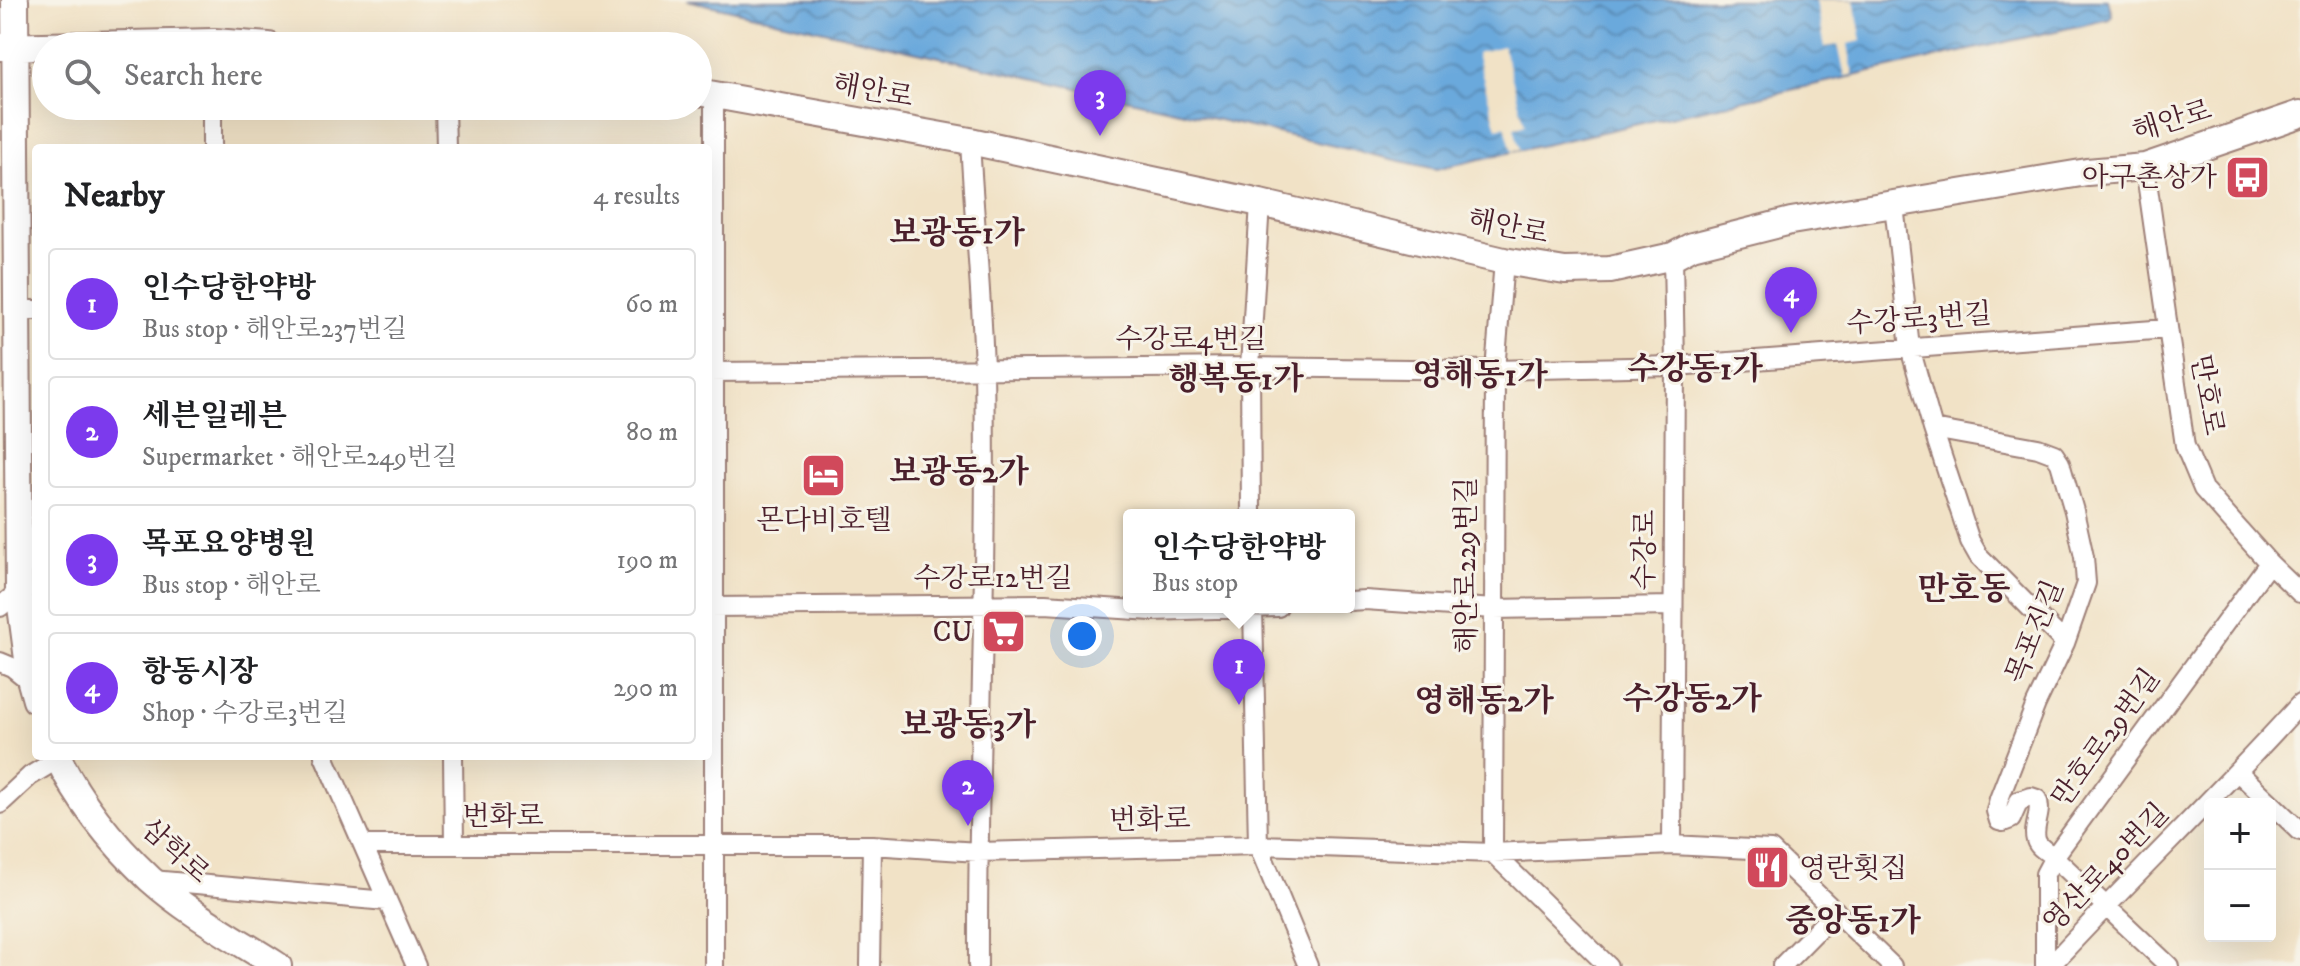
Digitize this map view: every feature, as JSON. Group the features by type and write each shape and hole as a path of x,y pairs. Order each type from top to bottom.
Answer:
{"street":[{"path":"15,0 7,47 26,310 10,599 29,622 32,663"},
{"path":"7,47 32,47"},
{"name":"해안로","path":"712,95 970,141 1260,203 1504,261 1565,271 1610,270 1673,256 1692,246 1791,221 2087,172 2145,167 2300,114"},
{"path":"212,120 212,144"},
{"path":"445,120 446,144"},
{"path":"706,120 707,144"},
{"path":"970,141 984,369 985,604 978,966"},
{"name":"만호로","path":"2145,167 2185,446 2203,489 2300,593"},
{"path":"1251,509 1250,367 1260,203"},
{"path":"1894,205 1910,348 1970,541 1978,555 2065,643"},
{"name":"수강로","path":"1672,845 1673,256"},
{"name":"해안로229번길","path":"1493,853 1495,370 1504,261"},
{"name":"수강로3번길","path":"1675,366 2167,329"},
{"name":"수강로4번길","path":"712,372 1250,367 1495,370 1675,366"},
{"name":"목포진길","path":"1933,429 2038,448 2054,454 2060,463 2074,511 2086,583 2065,643 2036,704 1996,811 1999,821 2003,822 2011,819 2019,801 2031,797 2037,799 2041,807 2035,835 2038,845 2054,857"},
{"name":"만호로29번길","path":"2047,966 2045,874 2054,857 2269,563"},
{"path":"1355,601 1494,609 1672,606"},
{"name":"수강로12번길","path":"712,607 1045,604 1123,609"},
{"path":"1253,613 1258,845 1308,966"},
{"path":"0,662 12,667 32,689"},
{"path":"712,666 714,966"},
{"name":"영산로40번길","path":"2047,966 2238,772 2300,704"},
{"path":"0,804 30,776 54,760"},
{"name":"삼학로","path":"58,760 97,821 152,880 182,904 278,966"},
{"path":"326,760 416,966"},
{"path":"453,760 454,844"},
{"path":"2238,772 2300,831"},
{"name":"번화로","path":"363,845 872,845 978,852 1258,845 1493,853 1672,845 1771,850 1892,966"},
{"path":"870,966 872,845"},
{"path":"1493,853 1608,966"},
{"path":"2054,857 2169,966"},
{"path":"152,880 386,901"},
{"path":"1782,966 1836,911"}],"water":[{"path":"687,0 2108,0 2112,15 2109,19 1436,169"}],"pier":[{"path":"1816,0 1854,0 1862,41 1848,44 1853,75 1845,76 1838,45 1825,47"},
{"path":"1503,46 1525,125 1514,128 1520,149 1512,152 1505,126 1497,128 1476,53"}],"place":[{"name":"목포요양병원","path":"1100,136"},
{"name":"아구촌상가","path":"2248,177"},
{"name":"항동시장","path":"1791,333"},
{"name":"몬다비호텔","path":"824,476"},
{"name":"CU","path":"1004,632"},
{"name":"인수당한약방","path":"1239,705"},
{"name":"세븐일레븐","path":"968,826"},
{"name":"영란횟집","path":"1768,868"}],"district":[{"name":"보광동1가","path":"957,234"},
{"name":"수강동1가","path":"1695,370"},
{"name":"영해동1가","path":"1480,376"},
{"name":"행복동1가","path":"1236,380"},
{"name":"보광동2가","path":"959,473"},
{"name":"만호동","path":"1964,590"},
{"name":"수강동2가","path":"1692,700"},
{"name":"영해동2가","path":"1484,702"},
{"name":"보광동3가","path":"968,726"},
{"name":"중앙동1가","path":"1853,922"}]}
